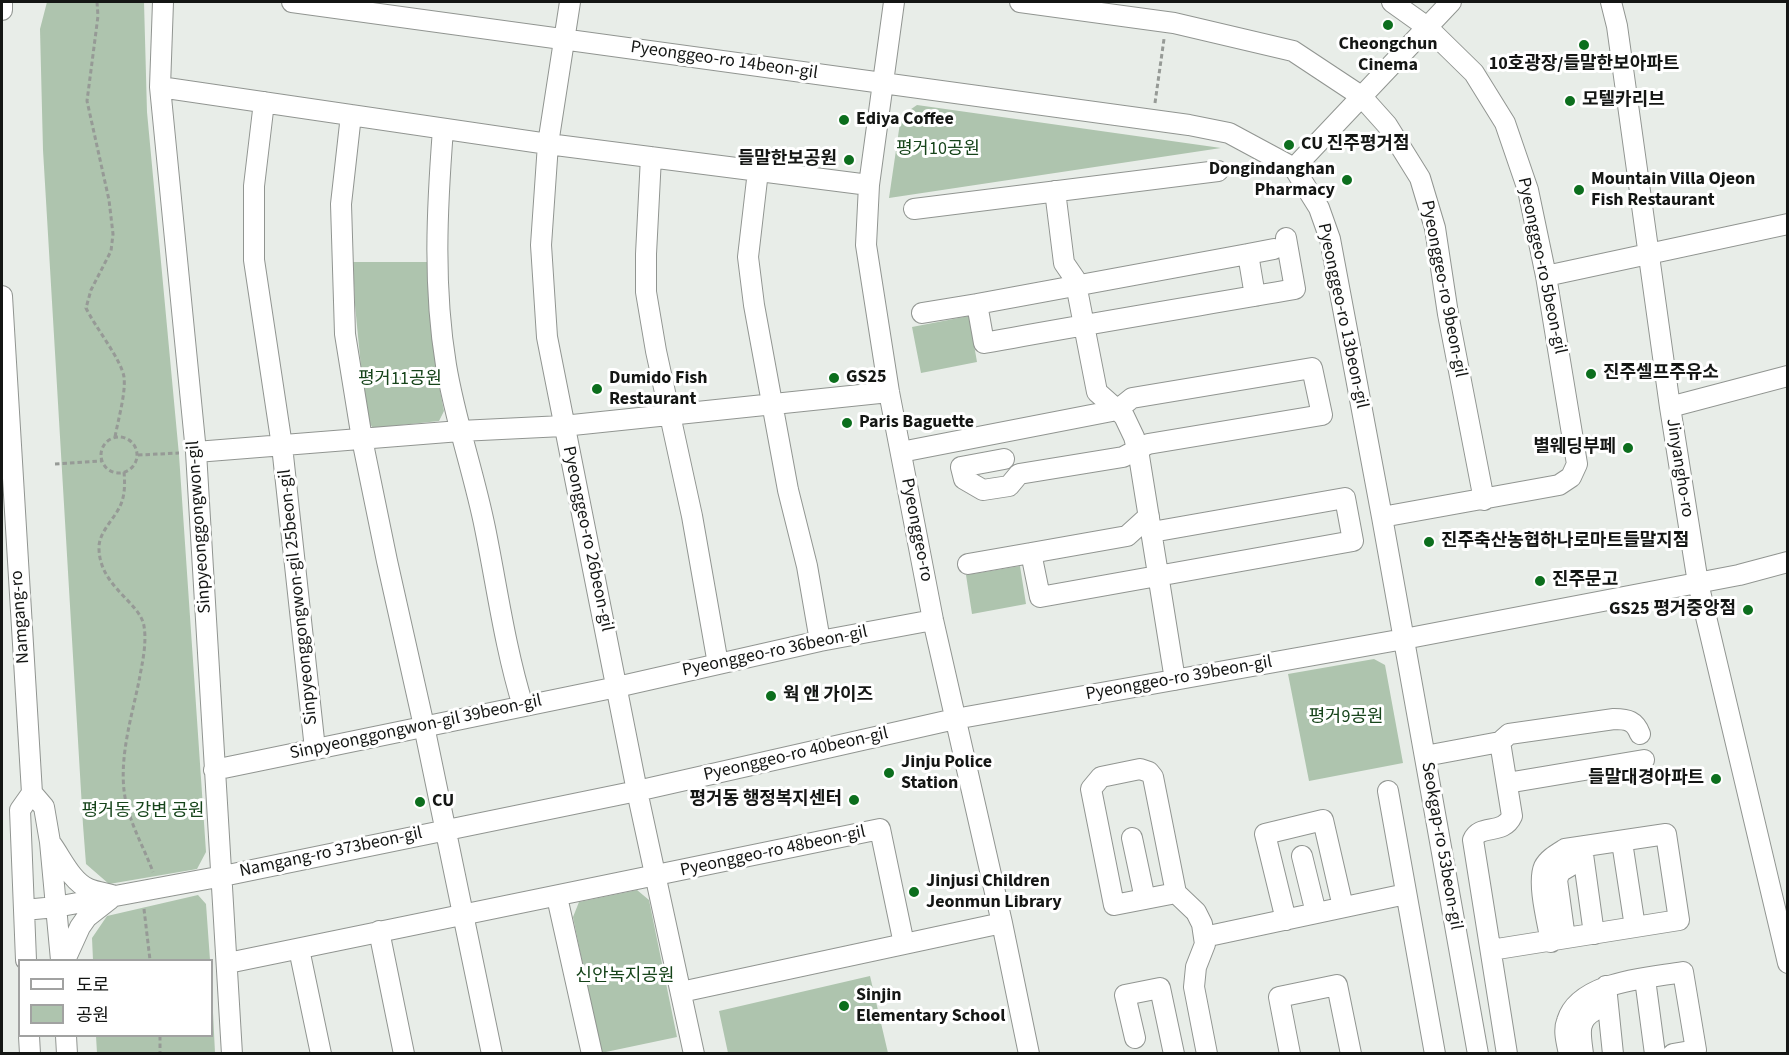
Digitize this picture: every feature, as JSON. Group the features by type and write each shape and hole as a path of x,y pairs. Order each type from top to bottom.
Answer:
{"street":[{"path":"2,2 2,10"},
{"name":"Sinpyeonggongwon-gil","path":"163,2 160,87 196,453 232,1053"},
{"name":"Pyeonggeo-ro 14beon-gil","path":"292,2 883,83"},
{"path":"564,426 547,337 541,245 548,144 570,2"},
{"name":"Pyeonggeo-ro","path":"894,2 869,185 866,245 889,392 933,620 1029,1053"},
{"name":"Pyeonggeo-ro 9beon-gil","path":"1020,2 1166,22 1250,39 1293,51 1361,96 1387,125 1424,188 1435,228 1448,314 1484,500"},
{"name":"Pyeonggeo-ro 5beon-gil","path":"1392,2 1427,27 1474,73 1505,123 1528,190 1546,276 1576,456 1575,471 1566,482 1559,485 1484,500"},
{"path":"1294,168 1451,2"},
{"name":"Jinyangho-ro","path":"1611,2 1698,583 1784,935 1788,963"},
{"name":"Pyeonggeo-ro 13beon-gil","path":"883,83 1153,120 1229,133 1294,168 1319,208 1330,239 1404,639"},
{"path":"160,87 548,144 869,185"},
{"path":"264,102 254,186 255,260 282,446"},
{"path":"351,115 341,204 345,334 362,439 400,625 424,726 492,1053"},
{"path":"443,129 437,216 438,291 446,364 484,525 513,672 523,706"},
{"path":"651,157 646,292 656,351 692,516 717,664"},
{"path":"758,171 748,256 772,404 788,489 807,566 820,641"},
{"path":"914,209 1218,171"},
{"path":"1055,191 1064,264 1075,279 1077,286 1097,392 1124,416 1138,449 1175,680"},
{"path":"1546,276 1788,224"},
{"path":"922,313 1248,254 1280,243 1295,289 984,343 977,304"},
{"path":"1248,254 1256,296"},
{"name":"Namgang-ro","path":"2,296 32,793 44,807 63,959"},
{"path":"901,452 1117,410 1132,398 1312,368 1322,415 1148,444 1123,457 1018,474 1009,486 983,490 964,479 961,467 1004,459"},
{"path":"1670,407 1788,376"},
{"name":"Pyeonggeo-ro 26beon-gil","path":"694,1053 637,791 564,426 889,392"},
{"name":"Sinpyeonggongwon-gil 25beon-gil","path":"196,453 460,431 564,426"},
{"name":"Sinpyeonggongwon-gil 25beon-gil","path":"282,446 315,748"},
{"path":"968,564 1126,536 1150,524 1345,498 1353,541 1040,597 1031,553"},
{"path":"1382,517 1484,500"},
{"name":"Pyeonggeo-ro 39beon-gil","path":"955,719 1404,639 1739,575 1788,562"},
{"name":"Pyeonggeo-ro 36beon-gil","path":"617,687 820,641 933,620"},
{"name":"Seokgap-ro 53beon-gil","path":"1404,639 1478,1053"},
{"name":"Sinpyeonggongwon-gil 39beon-gil","path":"214,770 617,687"},
{"name":"Pyeonggeo-ro 40beon-gil","path":"637,791 955,719"},
{"path":"1425,756 1500,742 1509,734 1614,719 1630,720 1640,734"},
{"path":"1500,742 1512,816 1509,822 1499,829 1480,832 1473,840 1507,1053"},
{"path":"1507,783 1644,760"},
{"path":"1176,893 1114,905 1091,789 1101,777 1140,769 1149,772 1153,777 1176,893 1196,912 1202,924 1205,944 1196,967 1194,987 1200,1052"},
{"name":"Namgang-ro 373beon-gil","path":"24,910 56,907 223,876 637,791"},
{"path":"1388,791 1434,1053"},
{"name":"Namgang-ro","path":"26,959 20,810 32,793"},
{"path":"1286,920 1264,834 1323,820 1343,907"},
{"name":"Pyeonggeo-ro 48beon-gil","path":"657,876 880,829 904,944"},
{"path":"1491,950 1558,940 1679,920 1666,834 1564,849 1544,866 1541,877 1558,940"},
{"path":"1132,838 1145,899"},
{"path":"50,842 82,885 88,889 115,896"},
{"path":"1622,842 1635,927"},
{"path":"1582,847 1594,934"},
{"path":"1302,856 1316,913"},
{"path":"1558,940 1557,880 1560,872 1570,866"},
{"path":"228,963 657,876"},
{"path":"1204,937 1406,894"},
{"path":"64,959 87,917 115,896"},
{"path":"557,897 591,1053"},
{"path":"681,992 1002,923"},
{"path":"379,931 405,1053"},
{"path":"299,949 321,1053"},
{"path":"1569,1053 1565,1031 1566,1022 1581,1000 1606,986 1683,972 1696,1050 1674,1053"},
{"path":"1645,979 1655,1053"},
{"path":"1290,1053 1279,997 1337,985 1351,1053"},
{"path":"1606,986 1613,1053"},
{"path":"1135,1038 1125,995 1160,987 1174,1053"},
{"path":"1583,1053 1580,1029 1587,1015 1594,1011"},
{"path":"29,1037 30,1053"},
{"path":"66,1037 67,1053"}],"path":[{"path":"97,2 98,16 87,101 109,200 113,234 111,251 86,308 94,325 119,361 124,378 115,437"},
{"path":"1153,120 1166,22"},
{"path":"115,437 125,437 130,440 134,444 137,455 133,466 124,472 113,472 101,461 101,449 104,444 115,437"},
{"path":"137,455 196,453"},
{"path":"55,464 101,461"},
{"path":"124,472 121,504 103,533 99,546 101,560 108,577 144,624 142,663 125,756 124,790 137,838 156,880"},
{"path":"144,906 150,959"},
{"path":"160,1037 160,1053"}],"green space":[{"name":"평거동 강변 공원","path":"47,2 144,2 147,112 179,455 206,852 197,869 109,884 86,864 83,825 43,150 40,29"},
{"name":"평거10공원","path":"917,105 1221,148 889,198 901,116"},
{"name":"평거11공원","path":"353,262 428,262 431,331 444,411 439,421 373,428 366,419"},
{"path":"969,316 977,362 921,373 912,327"},
{"path":"1020,566 1026,604 972,614 966,575"},
{"name":"평거9공원","path":"1374,659 1385,665 1403,763 1309,781 1288,674"},
{"name":"신안녹지공원","path":"637,890 649,900 677,1037 601,1053 573,917 579,902"},
{"path":"198,895 206,904 210,959 93,959 92,938 107,916"},
{"path":"870,976 888,1053 728,1053 719,1011"},
{"path":"213,1012 215,1053 97,1053 96,1037 213,1037"}],"place":[{"name":"Cheongchun Cinema","path":"1388,25"},
{"name":"10호광장/들말한보아파트","path":"1584,45"},
{"name":"모텔카리브","path":"1570,101"},
{"name":"Ediya Coffee","path":"844,120"},
{"name":"CU 진주평거점","path":"1289,145"},
{"name":"들말한보공원","path":"849,160"},
{"name":"Dongindanghan Pharmacy","path":"1347,180"},
{"name":"Mountain Villa Ojeon Fish Restaurant","path":"1579,190"},
{"name":"진주셀프주유소","path":"1591,374"},
{"name":"GS25","path":"834,378"},
{"name":"Dumido Fish Restaurant","path":"597,389"},
{"name":"Paris Baguette","path":"847,423"},
{"name":"별웨딩부페","path":"1628,448"},
{"name":"진주축산농협하나로마트들말지점","path":"1429,542"},
{"name":"진주문고","path":"1540,581"},
{"name":"GS25 평거중앙점","path":"1748,610"},
{"name":"웍 앤 가이즈","path":"771,696"},
{"name":"Jinju Police Station","path":"889,773"},
{"name":"들말대경아파트","path":"1716,779"},
{"name":"평거동 행정복지센터","path":"854,800"},
{"name":"CU","path":"420,802"},
{"name":"Jinjusi Children Jeonmun Library","path":"914,892"},
{"name":"Sinjin Elementary School","path":"844,1006"}]}
